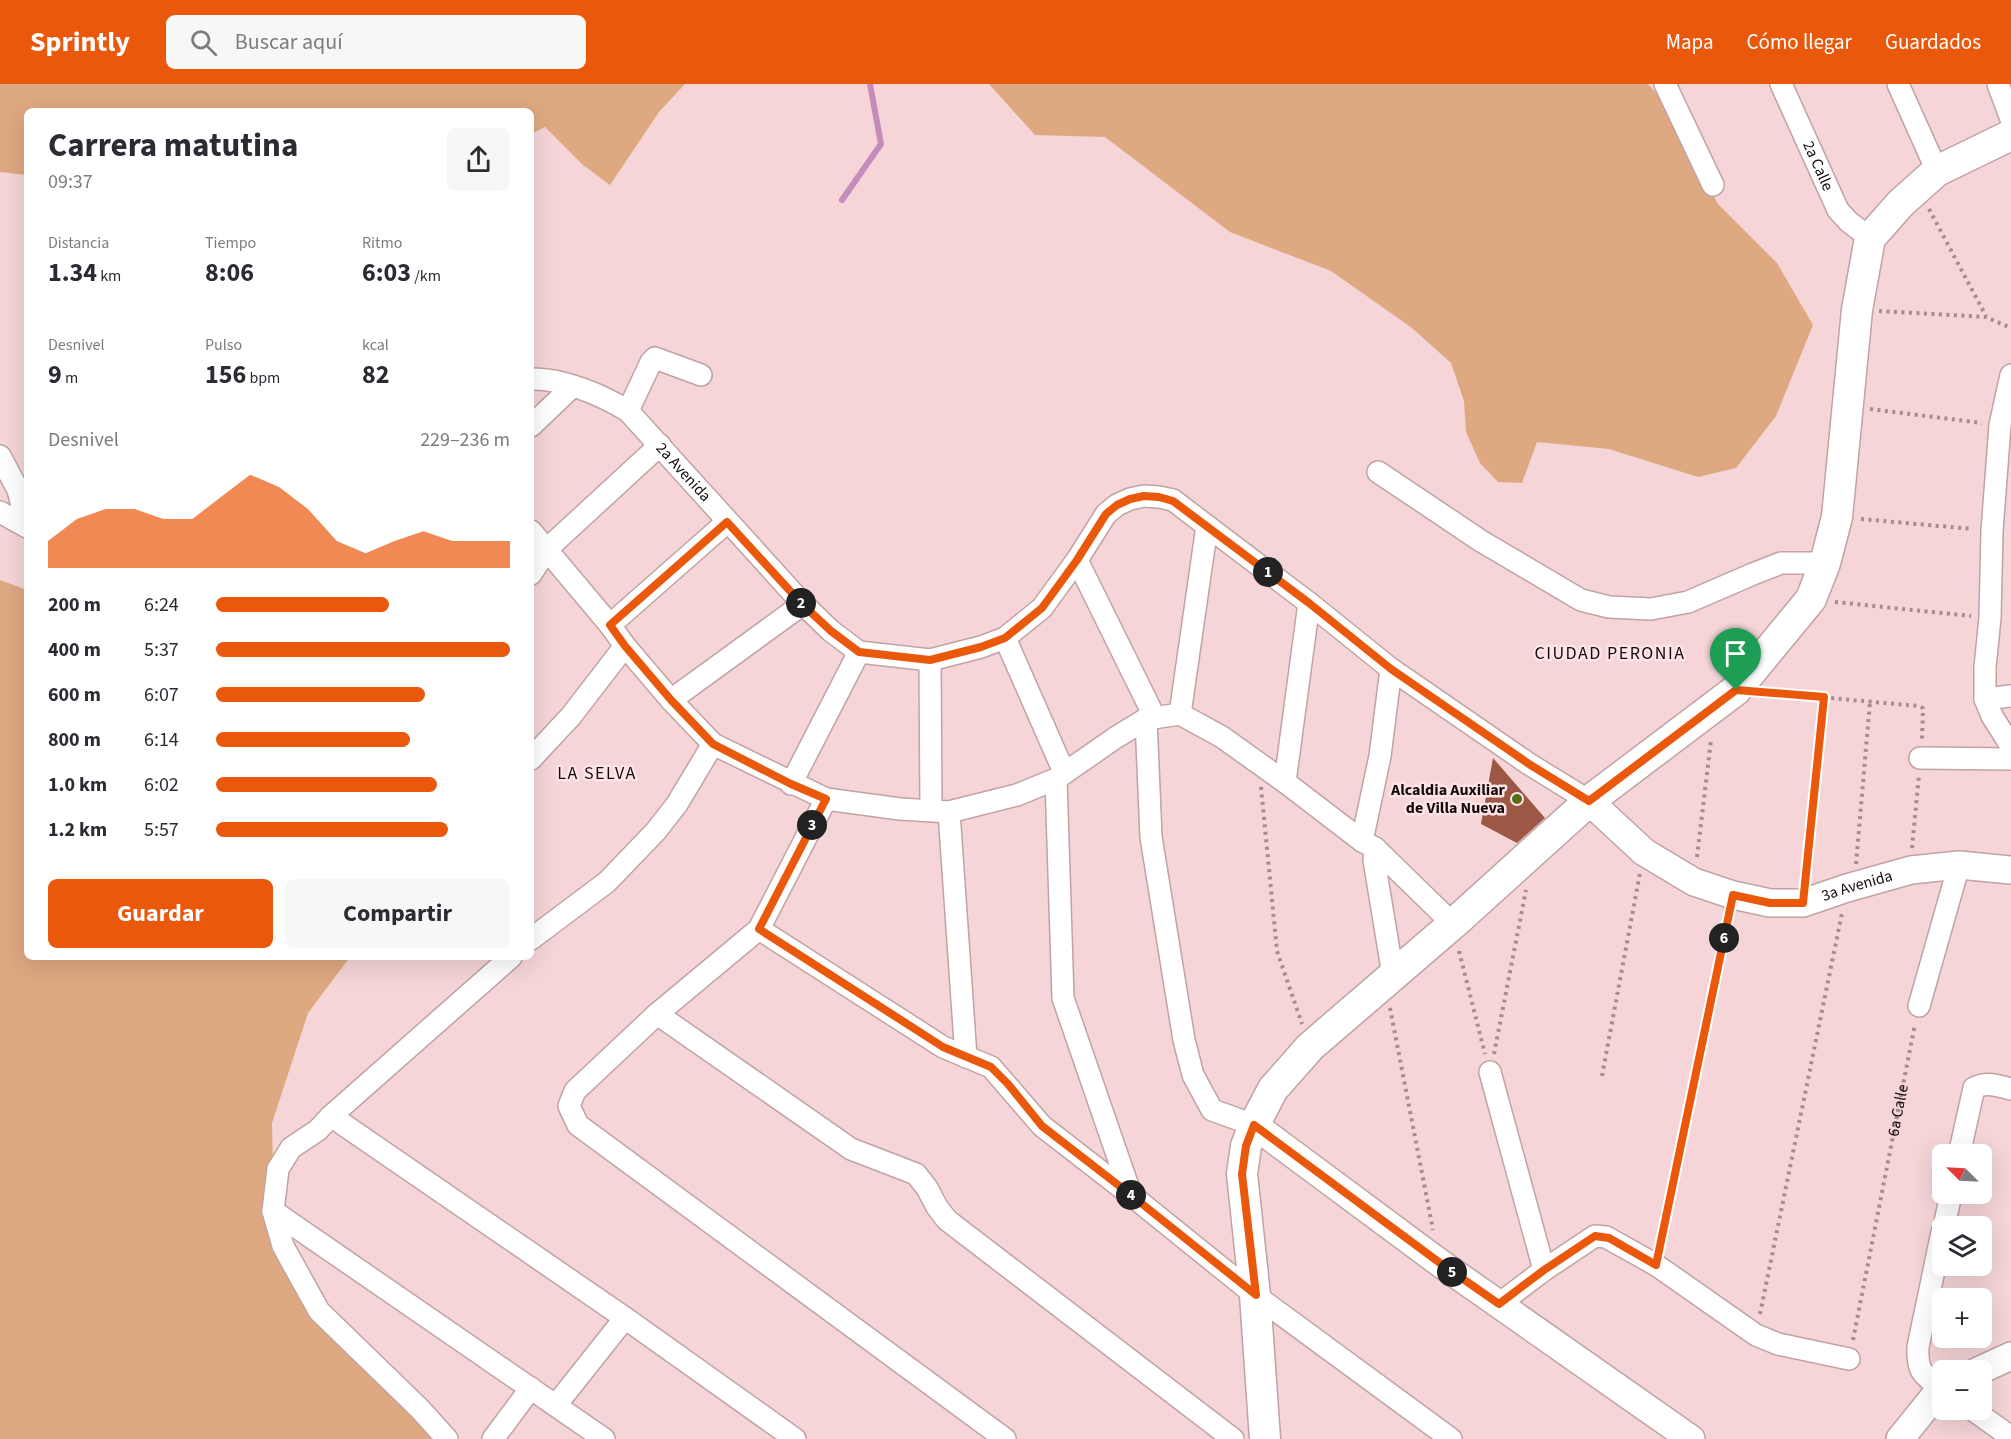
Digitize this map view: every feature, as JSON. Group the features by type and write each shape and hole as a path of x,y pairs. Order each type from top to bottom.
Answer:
{"main road":[{"path":"1265,1439 1256,1295 1242,1174 1246,1146 1273,1089 1310,1047 1453,924 1589,801 1725,698 1811,599 1825,563 1837,517 1857,310 1866,250 1870,238 1901,203 1937,171 2011,135"}],"street":[{"path":"1665,84 1713,185"},
{"name":"2a Calle","path":"1781,84 1838,210 1870,238"},
{"path":"1898,84 1937,171"},
{"path":"1998,84 2011,119"},
{"path":"628,411 651,362 656,358 701,375"},
{"path":"2011,375 2000,425 1992,531 2001,591 1990,618 1985,667 1985,699 1992,716 2011,746"},
{"name":"2a Avenida","path":"534,380 573,386 608,399 628,411 802,604 831,631 859,652"},
{"path":"534,423 573,386"},
{"path":"534,565 539,551 660,445"},
{"path":"0,456 18,490 24,514"},
{"path":"1378,472 1481,541 1581,600 1609,608 1651,609 1688,602 1781,563 1825,563"},
{"path":"791,784 859,652 930,660 981,647 1005,638 1042,608 1077,560 1106,514 1117,505 1144,496 1173,501 1309,603 1391,669 1529,764 1589,801"},
{"path":"0,512 24,524"},
{"path":"610,625 727,522"},
{"path":"1180,714 1207,526"},
{"path":"539,551 610,625 671,700 713,744 791,784 826,799 940,811 1017,795 1060,775 1151,718 1180,714 1222,737 1369,844 1453,924"},
{"path":"1077,560 1151,718 1151,837 1184,1040 1193,1075 1212,1110 1254,1125 1440,1263 1692,1439"},
{"path":"1285,782 1309,603"},
{"path":"671,700 802,604"},
{"path":"1005,638 1060,775 1063,998 1131,1195"},
{"path":"534,756 571,716 625,646"},
{"path":"930,660 940,811 966,1057"},
{"path":"1389,979 1374,860 1369,844 1391,669"},
{"path":"1985,699 2011,696"},
{"path":"534,937 607,882 656,831 676,804 713,744"},
{"path":"1920,758 2011,759"},
{"path":"826,799 759,929 657,1014 575,1091 569,1106 578,1125 1005,1439"},
{"name":"3a Avenida","path":"1589,801 1644,852 1694,882 1733,895 1770,903 1803,903 1911,870 1959,865 2011,870"},
{"path":"1918,1006 1959,865"},
{"path":"759,929 943,1047 991,1067 1042,1126 1256,1295 1451,1439"},
{"path":"447,1439 420,1409 319,1311 283,1246 273,1211 278,1169 291,1148 318,1130 508,960"},
{"path":"657,1014 851,1149 916,1174 947,1220 1233,1439"},
{"path":"1490,1072 1544,1270"},
{"path":"1961,1144 1974,1088 1981,1084 1989,1084 2011,1089"},
{"path":"331,1116 625,1318 795,1439"},
{"path":"273,1211 604,1439"},
{"path":"1499,1304 1595,1236 1609,1238 1656,1265 1756,1335 1811,1353 1849,1359"},
{"path":"1932,1380 1919,1369 1917,1360 1933,1276"},
{"path":"556,1406 625,1318"},
{"path":"1992,1365 2011,1356"},
{"path":"493,1439 531,1388"},
{"path":"1900,1439 1932,1400"},
{"path":"1987,1420 2011,1437"}],"path":[{"path":"1932,216 1986,317"},
{"path":"1857,310 1986,317 2011,328"},
{"path":"1849,406 2000,425"},
{"path":"1837,517 1992,531"},
{"path":"1811,599 1990,618"},
{"path":"1803,903 1824,697"},
{"path":"1694,882 1725,698 1824,697 1923,708 1911,870"},
{"path":"1756,1335 1850,887 1870,702"},
{"path":"1258,762 1277,951 1310,1047"},
{"path":"1602,1076 1644,852"},
{"path":"1490,1072 1527,886 1524,861"},
{"path":"1656,1265 1733,895"},
{"path":"1453,924 1490,1072"},
{"path":"1389,979 1440,1263"},
{"name":"6a Calle","path":"1849,1359 1918,1006"}],"shaded area":[{"path":"0,84 685,84 659,112 610,185 583,165 545,127 534,132 534,108 24,108 24,175 0,172"},
{"path":"989,84 1648,84 1657,94 1718,204 1777,263 1813,325 1776,416 1736,468 1698,477 1609,449 1537,442 1522,483 1498,482 1480,463 1466,432 1464,401 1451,363 1412,328 1331,271 1230,232 1105,137 1035,135"},
{"path":"0,580 24,589 24,960 348,960 308,1013 272,1123 274,1220 325,1317 433,1439 0,1439"}],"building":[{"path":"1493,758 1545,818 1517,843 1481,824"}],"waterway":[{"path":"842,200 881,144 870,84"}],"place":[{"name":"Alcaldia Auxiliar de Villa Nueva","path":"1517,799"}],"district":[{"name":"CIUDAD PERONIA","path":"1610,653"},
{"name":"LA SELVA","path":"597,773"}],"route":[{"path":"1144,496 1173,501 1309,603 1391,669 1529,764 1589,801 1736,690 1824,697 1803,903 1770,903 1733,895 1656,1265 1609,1238 1595,1236 1499,1304 1254,1125 1246,1146 1242,1174 1256,1295 1042,1126 991,1067 943,1047 759,929 826,799 791,784 713,744 671,700 610,625 727,522 802,604 831,631 859,652 930,660 981,647 1005,638 1042,608 1077,560 1106,514 1117,505 1144,496"}]}
